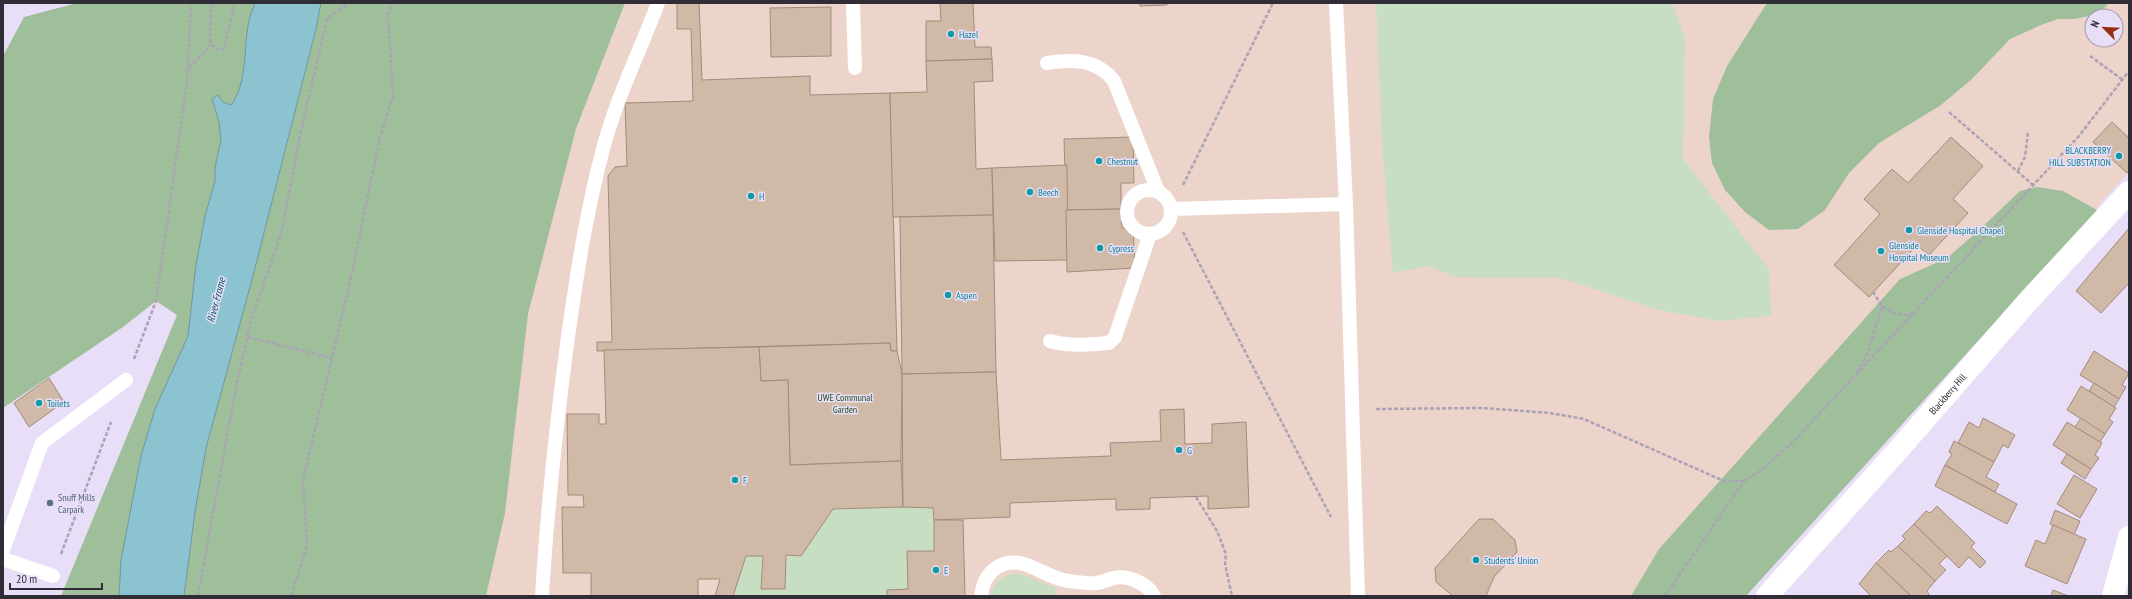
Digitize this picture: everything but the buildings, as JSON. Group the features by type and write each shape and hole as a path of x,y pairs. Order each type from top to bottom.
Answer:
{"street":[{"name":"Blackberry Hill","path":"1767,596 1900,448 2029,300 2129,192"},
{"path":"2113,596 2129,537"}],"lane":[{"path":"542,596 554,439 574,293 589,213 603,147 629,75 658,3"},
{"path":"853,3 855,68"},
{"path":"1336,3 1346,204 1358,596"},
{"path":"1047,63 1061,61 1087,62 1107,72 1114,81 1158,192 1168,202 1171,209 1168,223 1157,232 1150,234 1136,230 1131,225 1126,212 1127,205 1136,193 1150,190 1158,192"},
{"path":"1171,209 1346,204"},
{"path":"1050,341 1060,344 1098,344 1109,343 1115,337 1150,234"},
{"path":"3,550 42,443 126,380"},
{"path":"3,559 53,576"},
{"path":"981,596 983,584 991,570 1004,564 1015,562 1066,581 1098,583 1115,577 1128,578 1141,583 1154,596"}],"path":[{"path":"53,576 156,301 188,68 191,3"},
{"path":"188,68 211,45 211,3"},
{"path":"211,45 218,50 224,48 235,3"},
{"path":"198,596 236,387 251,320 281,234 301,131 327,18 348,3"},
{"path":"291,596 307,546 302,480 332,358 380,137 392,96 388,13 393,3"},
{"path":"1273,3 1171,209 1331,518"},
{"path":"2090,56 2123,80"},
{"path":"1665,596 1744,481 1763,469 1793,442 2079,136 2129,71"},
{"path":"1949,112 2033,185"},
{"path":"2018,171 2025,157 2028,133"},
{"path":"1873,292 1882,306 1892,313 1902,316 1913,314"},
{"path":"1855,375 1867,355 1882,306"},
{"path":"248,337 332,358"},
{"path":"1352,410 1483,408 1550,413 1584,419 1724,481 1744,481"},
{"path":"1196,497 1217,531 1226,554 1225,564 1232,596"}],"shaded area":[{"path":"77,3 625,3 576,129 528,314 505,513 486,596 61,596 177,315 156,301 123,327 3,408 3,56 24,17"},
{"path":"625,3 2129,3 2129,172 1743,596 486,596 505,513 528,314 576,129"},
{"path":"1376,3 1672,3 1685,39 1683,159 1769,269 1771,316 1720,321 1659,310 1560,278 1454,277 1429,266 1393,273 1382,145"},
{"path":"1767,3 2109,3 2104,8 2084,8 2084,17 2075,19 2058,19 2010,39 1972,79 1941,105 1879,143 1849,173 1825,210 1798,229 1769,230 1745,212 1725,190 1712,163 1709,137 1713,99 1727,66"},
{"path":"2037,187 2063,191 2097,210 1746,596 1631,596 1659,549 1900,279 1947,258 2020,191"},
{"path":"903,507 933,508 934,551 907,552 908,589 887,590 887,596 733,596 746,556 763,556 761,589 785,589 786,555 801,556 833,509"},
{"path":"1012,574 1024,575 1056,588 1054,596 991,596 995,584 1004,577"}],"water":[{"name":"River Frome","path":"255,3 321,3 316,29 254,272 206,448 195,512 184,596 119,596 121,560 141,456 155,409 188,336 196,265 205,216 215,181 215,167 221,140 219,122 212,99 218,95 223,102 231,105 236,96 243,76 247,31"}],"place":[{"name":"Hazel","path":"951,34"},
{"name":"BLACKBERRY HILL SUBSTATION","path":"2119,156"},
{"name":"Chestnut","path":"1099,161"},
{"name":"Beech","path":"1030,192"},
{"name":"H","path":"751,196"},
{"name":"Glenside Hospital Chapel","path":"1909,230"},
{"name":"Cypress","path":"1100,248"},
{"name":"Glenside Hospital Museum","path":"1881,251"},
{"name":"Aspen","path":"948,295"},
{"name":"Toilets","path":"39,403"},
{"name":"G","path":"1179,450"},
{"name":"F","path":"735,480"},
{"name":"Snuff Mills Carpark","path":"50,503"},
{"name":"Students' Union","path":"1476,560"},
{"name":"E","path":"936,570"}],"park label":[{"name":"UWE Communal Garden","path":"845,402"}]}
